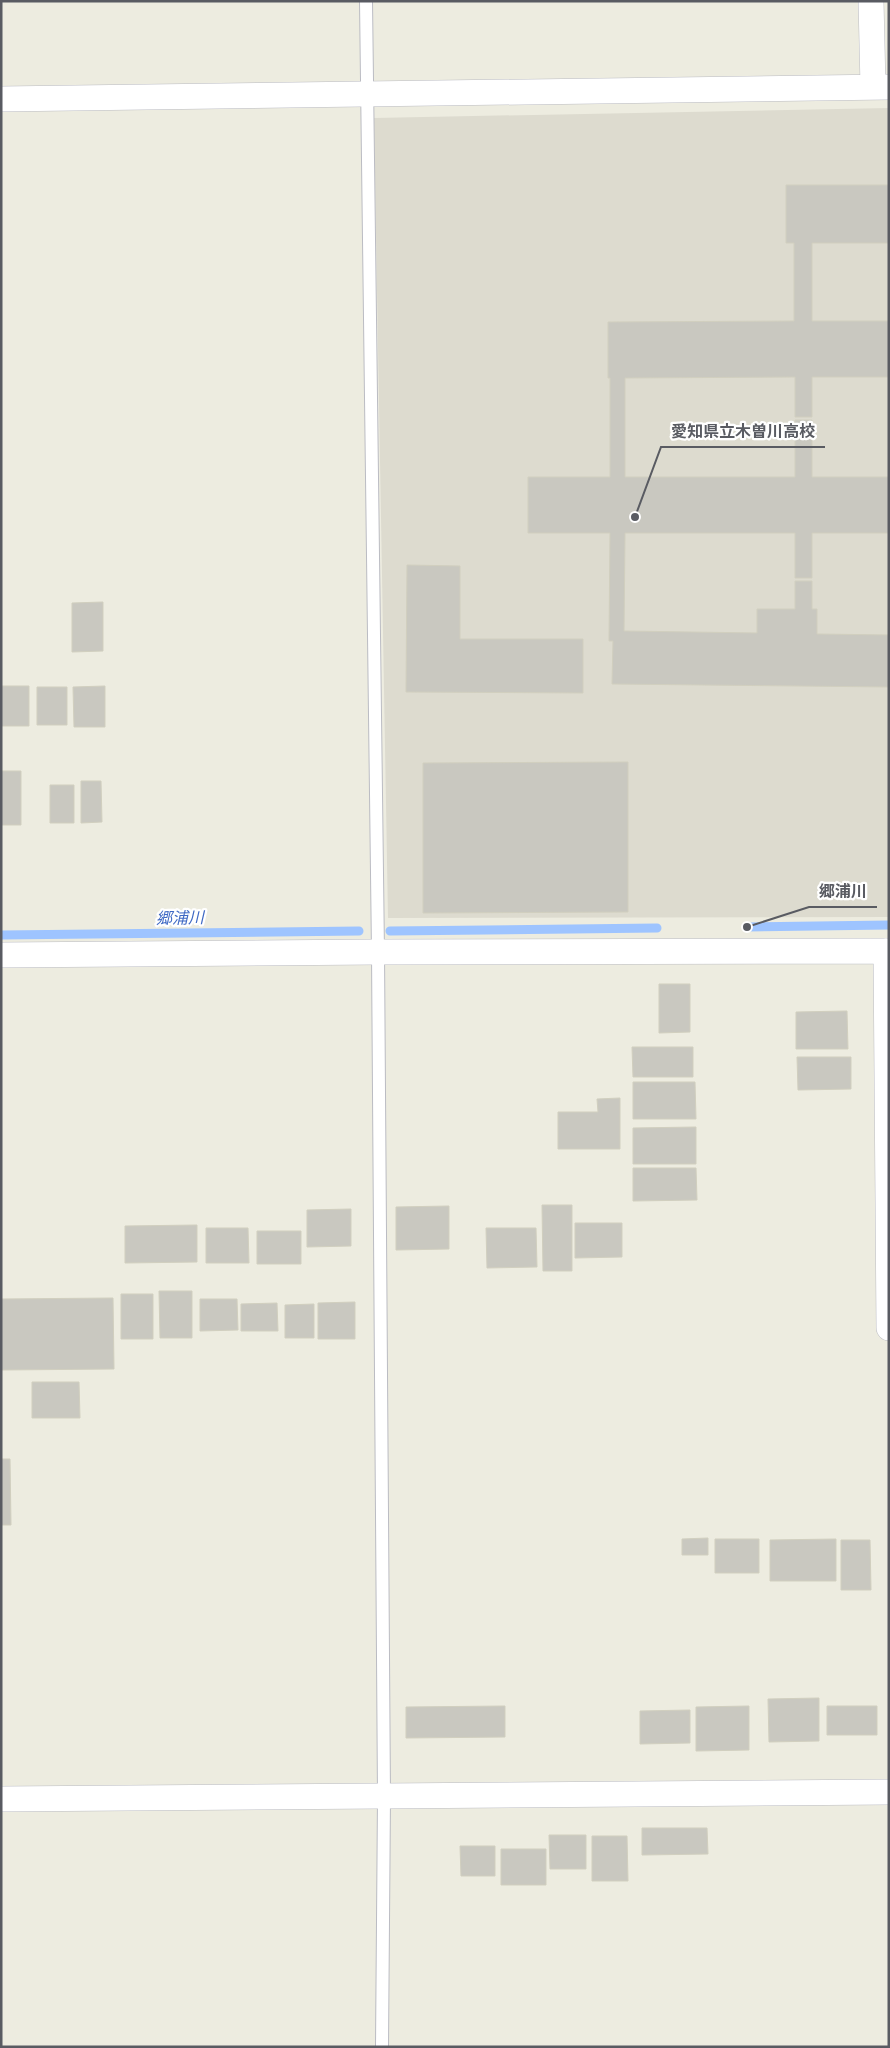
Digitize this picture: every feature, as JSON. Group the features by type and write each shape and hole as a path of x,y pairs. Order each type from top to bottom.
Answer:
{"street":[{"path":"1,100 881,87 871,1"},
{"path":"1,955 887,951 889,1328"},
{"path":"1,1800 889,1792"}],"lane":[{"path":"366,1 369,94 378,952 384,1797 382,2047"}],"shaded area":[{"path":"889,108 889,917 388,918 374,118"}],"building":[{"path":"786,185 889,185 889,243 812,243 812,321 889,321 889,377 812,377 812,417 795,417 795,377 625,378 625,477 795,477 795,420 812,420 812,477 889,477 889,533 812,533 812,578 795,578 795,533 625,533 624,631 757,633 757,609 795,609 795,581 812,581 812,609 817,609 817,634 889,635 889,687 612,684 613,641 609,641 610,533 528,533 528,477 610,477 608,322 794,321 794,243 786,243"},
{"path":"407,565 460,566 460,639 583,639 583,693 406,692"},
{"path":"103,602 103,651 72,652 72,603"},
{"path":"1,686 29,686 29,726 1,726"},
{"path":"105,686 105,727 74,727 73,687"},
{"path":"37,687 67,687 67,725 37,725"},
{"path":"628,762 628,912 423,913 423,763"},
{"path":"1,771 21,771 21,825 1,825"},
{"path":"81,781 101,781 102,822 81,823"},
{"path":"50,785 74,785 74,823 50,823"},
{"path":"659,984 690,984 690,1032 659,1033"},
{"path":"847,1011 848,1049 796,1049 796,1012"},
{"path":"632,1047 693,1047 693,1077 633,1077"},
{"path":"797,1057 851,1057 851,1089 798,1090"},
{"path":"633,1082 695,1082 696,1119 633,1119"},
{"path":"620,1098 620,1149 558,1149 558,1112 598,1112 597,1099"},
{"path":"696,1127 696,1164 633,1164 633,1128"},
{"path":"633,1168 696,1168 697,1200 633,1201"},
{"path":"542,1205 572,1205 572,1271 543,1271"},
{"path":"449,1206 449,1249 396,1250 396,1207"},
{"path":"351,1209 351,1246 307,1247 307,1210"},
{"path":"575,1223 622,1223 622,1257 575,1258"},
{"path":"197,1225 197,1262 125,1263 125,1226"},
{"path":"206,1228 248,1228 249,1263 206,1263"},
{"path":"486,1228 536,1228 537,1267 487,1268"},
{"path":"257,1231 301,1231 301,1264 257,1264"},
{"path":"159,1291 192,1291 192,1338 160,1338"},
{"path":"121,1294 153,1294 153,1339 121,1339"},
{"path":"113,1298 114,1369 1,1370 1,1299"},
{"path":"200,1299 237,1299 238,1330 200,1331"},
{"path":"355,1302 355,1339 318,1339 318,1303"},
{"path":"277,1303 278,1331 241,1331 241,1304"},
{"path":"314,1304 314,1338 285,1338 285,1305"},
{"path":"32,1382 79,1382 80,1418 32,1418"},
{"path":"1,1459 10,1459 11,1525 1,1525"},
{"path":"708,1538 708,1555 682,1555 682,1539"},
{"path":"715,1539 759,1539 759,1573 715,1573"},
{"path":"836,1539 836,1581 770,1581 770,1540"},
{"path":"841,1540 870,1540 871,1590 841,1590"},
{"path":"819,1698 819,1741 769,1742 768,1699"},
{"path":"505,1706 505,1737 406,1738 406,1707"},
{"path":"749,1706 749,1750 696,1751 696,1707"},
{"path":"827,1706 877,1706 877,1735 827,1735"},
{"path":"690,1710 690,1743 640,1744 640,1711"},
{"path":"642,1828 707,1828 708,1854 642,1855"},
{"path":"549,1835 586,1835 586,1869 550,1869"},
{"path":"592,1836 627,1836 628,1881 592,1881"},
{"path":"460,1846 495,1846 495,1876 461,1876"},
{"path":"501,1849 546,1849 546,1885 501,1885"}],"waterway":[{"name":"郷浦川","path":"747,927 889,925"},
{"name":"郷浦川","path":"390,931 657,928"},
{"name":"郷浦川","path":"1,935 359,931"}],"place":[{"name":"愛知県立木曽川高校","path":"635,517"},
{"name":"郷浦川","path":"747,927"}]}
